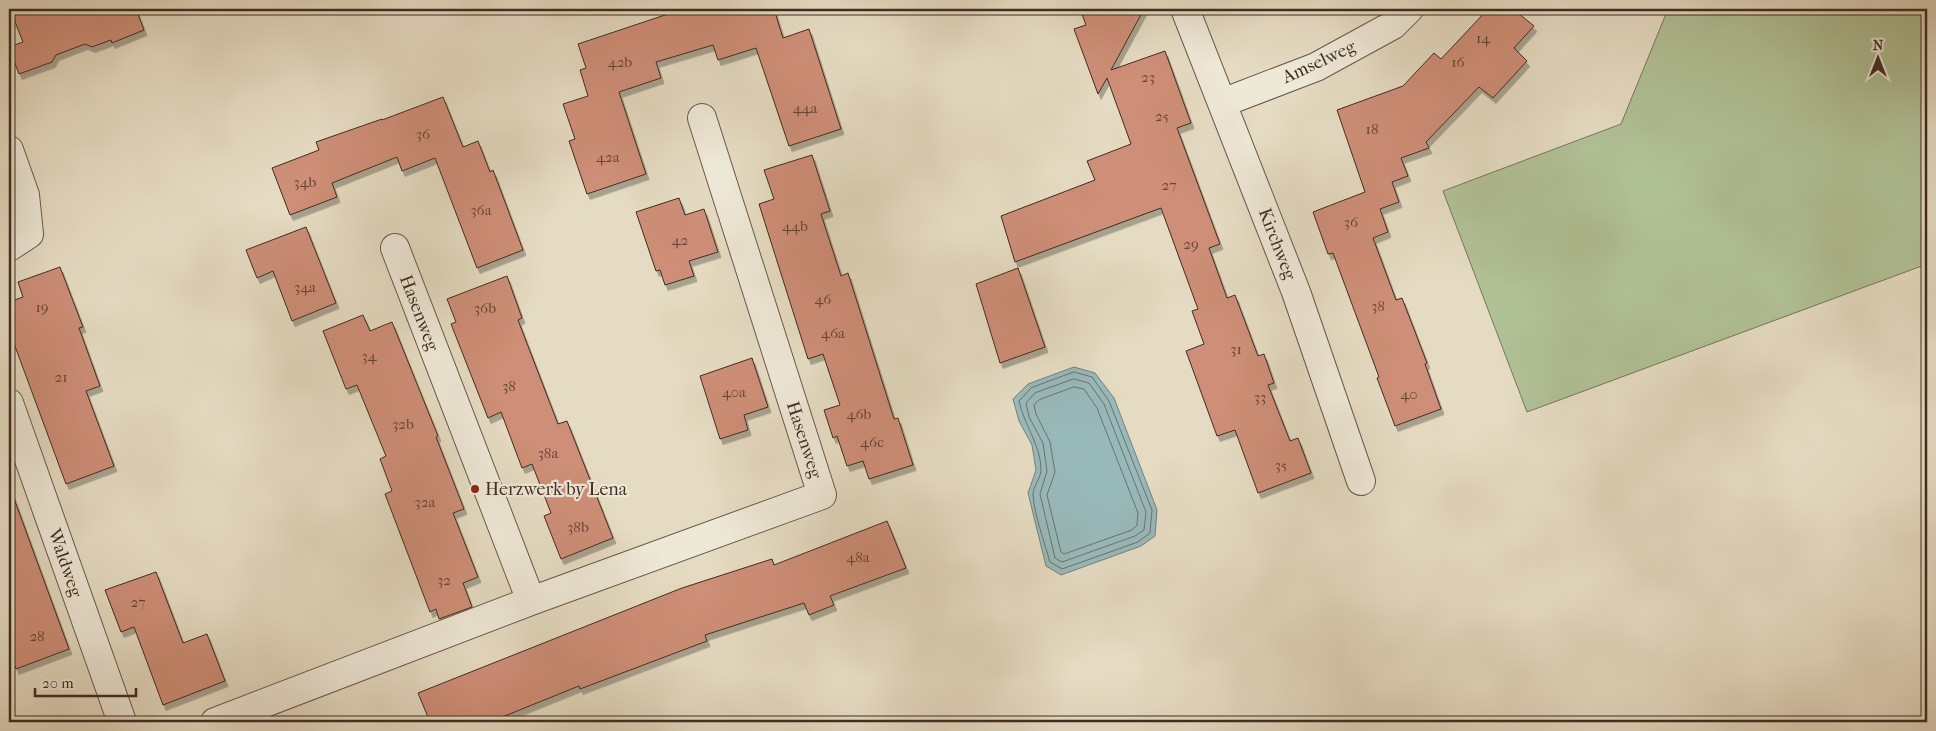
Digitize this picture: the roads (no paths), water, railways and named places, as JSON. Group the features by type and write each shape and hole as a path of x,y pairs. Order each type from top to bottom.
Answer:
{"street":[{"name":"Kirchweg","path":"1185,9 1296,292 1361,481"},
{"name":"Amselweg","path":"1222,103 1316,67 1393,25 1409,9"},
{"name":"Hasenweg","path":"215,722 531,601 822,495 702,118"},
{"path":"9,150 25,195 28,234 9,247"},
{"name":"Hasenweg","path":"394,248 531,601"},
{"name":"Waldweg","path":"9,403 122,722"}],"water":[{"path":"1074,367 1095,373 1114,398 1157,510 1155,536 1141,546 1061,575 1046,566 1028,493 1036,470 1032,445 1019,421 1013,399 1028,384"}],"place":[{"name":"Herzwerk by Lena","path":"475,489"}]}
